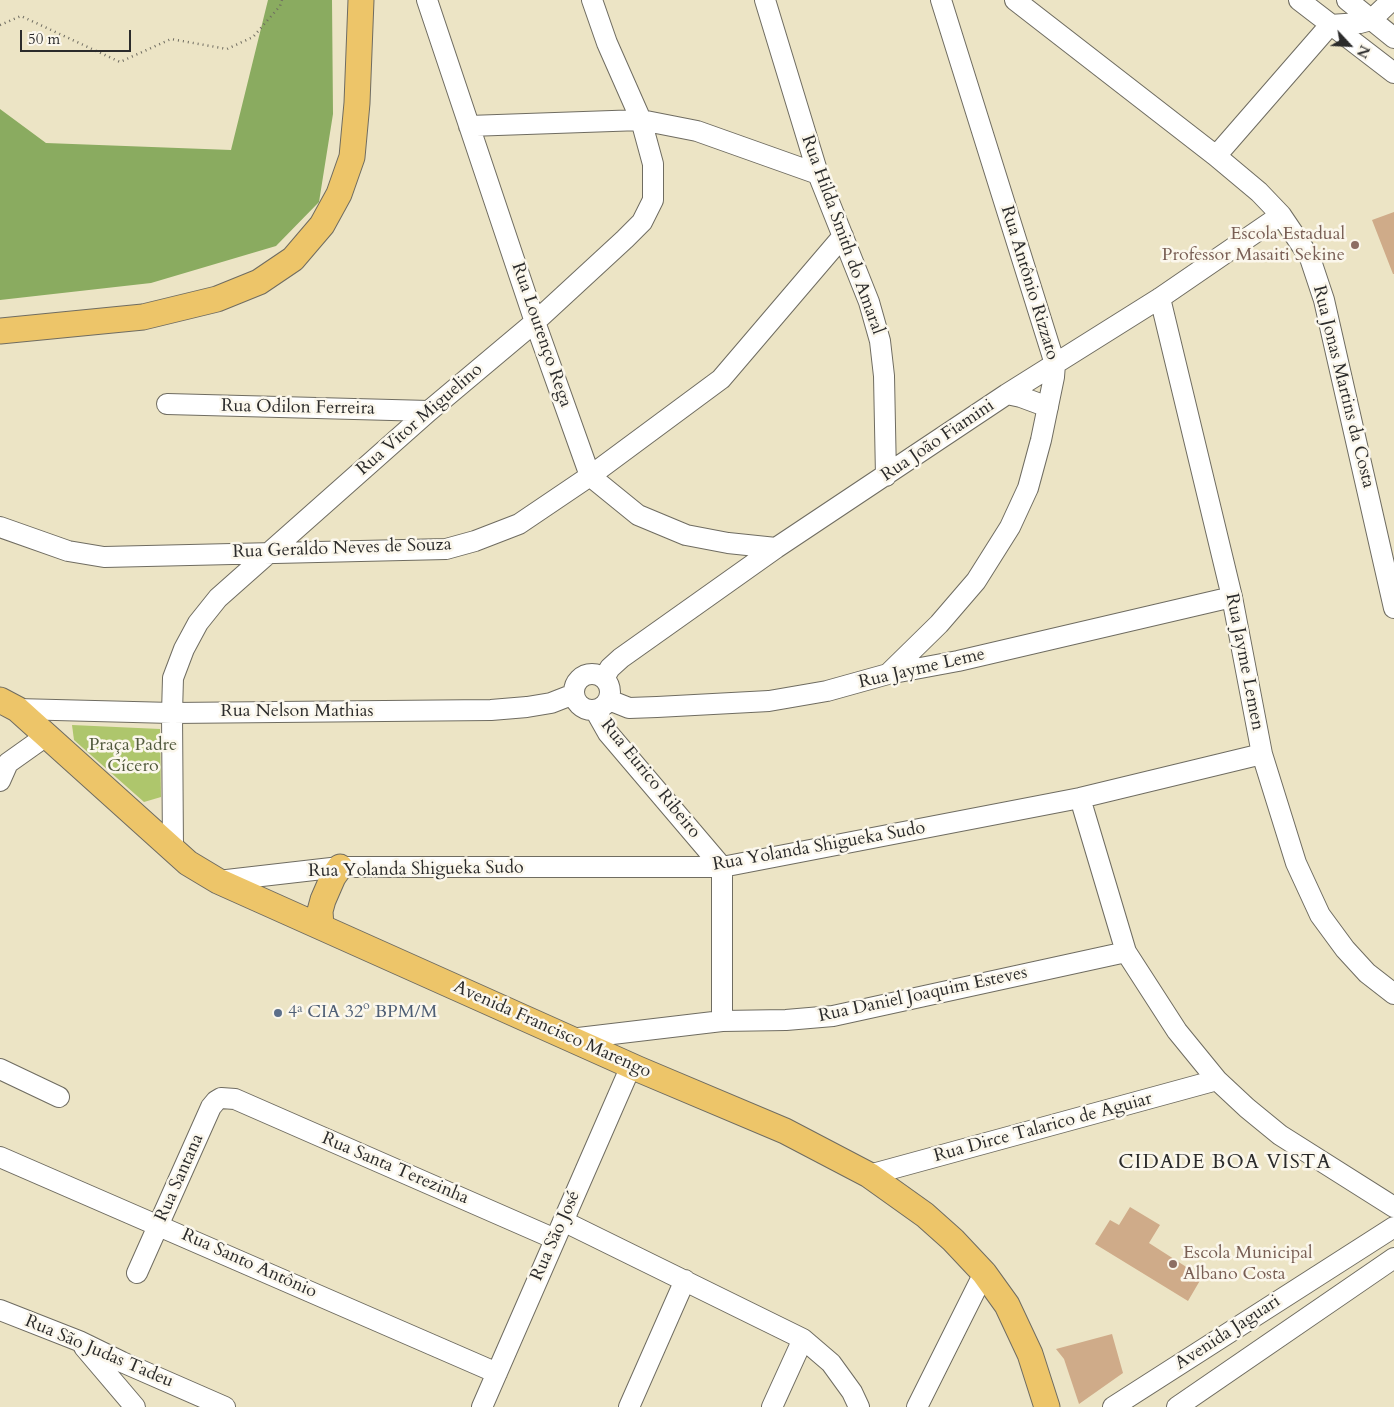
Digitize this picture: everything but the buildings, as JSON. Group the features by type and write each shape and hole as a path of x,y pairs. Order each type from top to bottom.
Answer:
{"main road":[{"path":"0,331 143,317 171,311 217,299 259,282 293,259 322,225 338,194 352,157 361,0"},
{"name":"Avenida Francisco Marengo","path":"8,704 188,863 218,881 631,1066 785,1130 870,1175 925,1215 953,1240 984,1273 1006,1305 1026,1346 1047,1407"},
{"path":"321,927 320,912 323,900 340,867"}],"street":[{"name":"Rua Lourenço Rega","path":"427,0 535,322 590,476"},
{"name":"Rua Vitor Miguelino","path":"174,849 173,678 184,649 198,623 218,598 429,411 535,322 625,239 642,222 653,200 653,164 641,120 607,44 592,0"},
{"name":"Rua Hilda Smith do Amaral","path":"765,0 818,174 869,302 880,341 884,376 886,476"},
{"name":"Rua Antônio Rizzato","path":"888,674 939,624 976,581 1010,527 1028,488 1054,377 1055,364 941,0"},
{"name":"Rua Jonas Martins da Costa","path":"1015,0 1216,156 1258,192 1281,215 1310,258 1324,300 1394,608"},
{"path":"1299,0 1321,13 1394,73"},
{"path":"1347,0 1394,38"},
{"path":"1321,13 1360,23 1371,20 1392,0"},
{"path":"1216,156 1321,13"},
{"path":"469,126 641,120 697,131 818,174"},
{"name":"Rua João Fiamini","path":"604,678 610,668 621,658 776,548 1007,394 1160,298 1281,215"},
{"name":"Rua Geraldo Neves de Souza","path":"0,527 68,551 104,557 446,549 475,541 519,524 590,476 721,380 843,236"},
{"name":"Rua Jayme Lemen","path":"1160,298 1232,597 1262,754 1296,863 1320,915 1345,949 1361,967 1394,994"},
{"path":"1007,394 1048,407"},
{"name":"Rua Odilon Ferreira","path":"167,404 429,411"},
{"path":"590,476 638,515 686,535 728,543 776,548"},
{"path":"1376,529 1394,540"},
{"name":"Rua Jayme Leme","path":"602,705 629,708 769,701 827,691 888,674 958,661 1232,597"},
{"path":"593,674 604,678 610,688 602,705 584,708 579,705 574,694 581,678 593,674"},
{"name":"Rua Nelson Mathias","path":"8,704 172,713 491,710 551,703 574,694"},
{"name":"Rua Eurico Ribeiro","path":"602,705 608,733 722,867"},
{"path":"3,769 46,736"},
{"name":"Rua Yolanda Shigueka Sudo","path":"218,881 340,867 722,867 1080,798 1262,754"},
{"path":"1080,798 1126,952 1177,1031 1218,1080 1247,1108 1280,1135 1394,1207"},
{"path":"722,867 722,1021"},
{"name":"Rua Daniel Joaquim Esteves","path":"570,1039 722,1021 786,1020 833,1016 1126,952"},
{"name":"Rua São José","path":"482,1407 631,1066"},
{"path":"0,1068 59,1098"},
{"name":"Rua Dirce Talarico de Aguiar","path":"870,1175 1218,1080"},
{"name":"Rua Santana","path":"136,1273 211,1107 221,1098 235,1100"},
{"name":"Rua Santa Terezinha","path":"235,1100 685,1280 803,1339 831,1363 852,1392 859,1407"},
{"name":"Rua Santo Antônio","path":"0,1157 497,1372"},
{"name":"Avenida Jaguari","path":"1113,1407 1394,1227"},
{"name":"Avenida Jaguari","path":"1177,1407 1394,1258"},
{"path":"917,1407 984,1273"},
{"path":"629,1407 685,1280"},
{"name":"Rua São Judas Tadeu","path":"0,1310 79,1341 122,1362 226,1407"},
{"path":"772,1407 803,1339"},
{"path":"79,1341 135,1407"}],"path":[{"path":"0,25 21,16 120,62 171,39 227,49 253,37 280,6 282,0"}],"green space":[{"path":"268,0 332,0 333,114 319,202 276,246 151,283 0,300 0,109 46,143 231,150"},
{"name":"Praça Padre Cícero","path":"72,725 160,729 161,797 144,802 74,740"}],"place":[{"name":"Escola Estadual Professor Masaiti Sekine","path":"1355,245"},
{"name":"4ª CIA 32º BPM/M","path":"278,1013"},
{"name":"Escola Municipal Albano Costa","path":"1173,1264"}],"district":[{"name":"CIDADE BOA VISTA","path":"1225,1163"}]}
